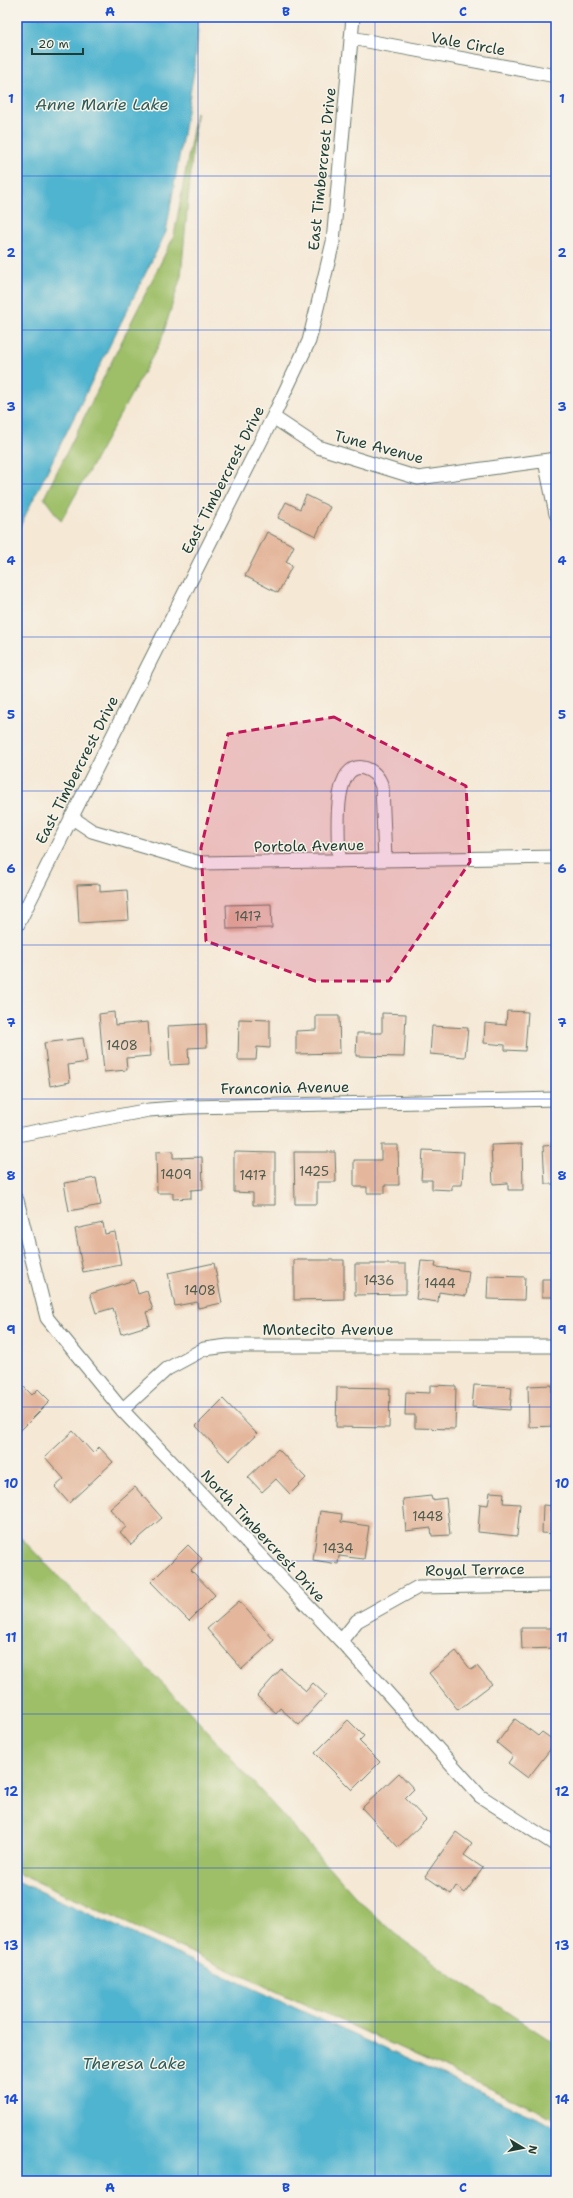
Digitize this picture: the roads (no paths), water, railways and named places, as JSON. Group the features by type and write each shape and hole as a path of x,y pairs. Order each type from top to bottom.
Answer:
{"street":[{"name":"East Timbercrest Drive","path":"17,926 273,418 309,340 333,242 353,17"},
{"name":"Vale Circle","path":"351,38 556,76"},
{"name":"Tune Avenue","path":"273,418 318,447 418,478 551,460"},
{"path":"551,460 556,514"},
{"path":"339,861 340,796 342,783 345,775 350,770 362,768 374,772 379,777 382,787 385,860"},
{"name":"Portola Avenue","path":"71,817 92,831 200,863 556,857"},
{"name":"Franconia Avenue","path":"17,1135 149,1110 188,1107 556,1099"},
{"name":"North Timbercrest Drive","path":"17,1200 47,1318 122,1410 341,1641 480,1796 556,1845"},
{"name":"Montecito Avenue","path":"122,1410 167,1369 186,1357 210,1348 259,1346 556,1346"},
{"name":"Royal Terrace","path":"341,1641 357,1621 418,1587 556,1585"}],"water":[{"name":"Anne Marie Lake","path":"17,17 199,17 195,65 166,232 17,532"},
{"name":"Theresa Lake","path":"17,1881 556,2127 556,2181 17,2181"}]}
